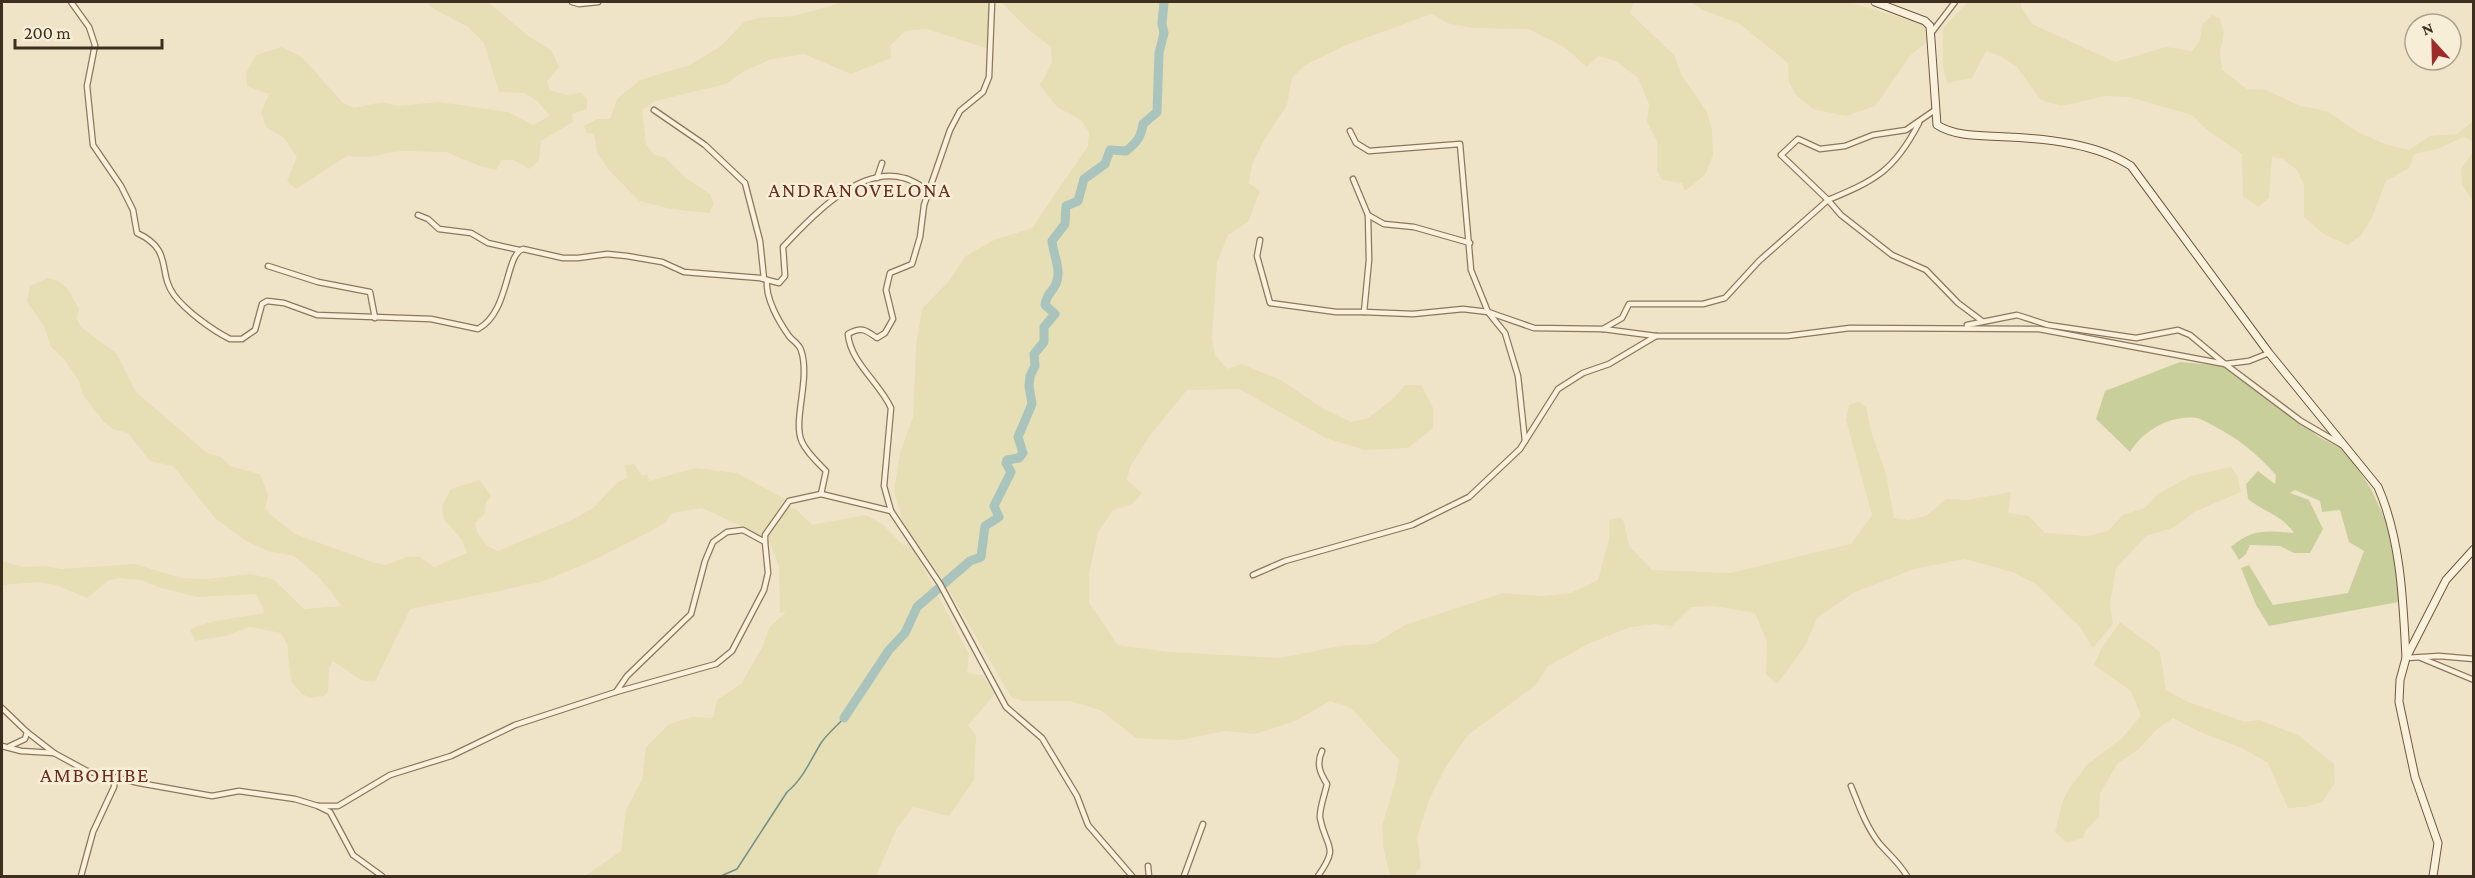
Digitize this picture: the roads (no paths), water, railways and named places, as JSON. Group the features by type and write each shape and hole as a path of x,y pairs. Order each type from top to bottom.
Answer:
{"street":[{"path":"71,2 81,11 95,45 87,86 93,145 121,186 133,210 137,233 154,242 166,267 168,283 174,296 230,339 242,339 255,330 262,304 267,301 284,303 317,315 431,319 478,329 501,304 512,264 519,250"},
{"path":"572,2 579,4 598,2"},
{"path":"992,2 989,77 983,92 960,111 954,121 924,205 920,237 912,264 890,273 886,290 893,319 885,333 877,338 866,330 857,328 848,334 849,344 886,396 891,408 884,486 891,511 940,584 1006,707 1042,738 1077,796 1088,825 1132,876"},
{"path":"1875,2 1925,21 1932,32 1937,125 1947,131 2041,138 2113,154 2131,166 2269,353 2378,487 2389,513 2403,601 2406,658 2398,702 2415,777 2438,843 2433,876"},
{"path":"1932,32 1955,2"},
{"path":"654,110 705,145 745,183 760,240 766,287 790,337 800,347 805,369 800,427 801,442 826,471 821,494"},
{"path":"1935,110 1906,130 1873,135 1845,146 1820,149 1798,139 1781,155 1828,200 1840,215 1892,255 1926,270 1958,303 1982,321"},
{"path":"1603,329 1622,318 1629,304 1703,304 1725,298 1775,246 1828,200 1885,172 1910,140 1919,122"},
{"path":"1350,132 1356,143 1369,151 1460,144 1471,270 1488,312 1505,333 1518,376 1525,441"},
{"path":"878,178 882,163"},
{"path":"418,215 428,219 439,230 471,233 488,243 519,250 570,258 607,254 627,256 662,262 684,272 782,281 784,276 782,250 799,228 840,194 878,178 906,178 930,191"},
{"path":"1353,179 1368,215 1369,260 1364,312"},
{"path":"1368,215 1384,224 1414,226 1470,243"},
{"path":"1260,240 1257,256 1270,303 1336,312 1413,314 1449,308 1488,312 1534,328 1603,329 1656,336 1787,336 1850,328 2039,329 2224,364 2249,361 2269,353"},
{"path":"268,266 318,282 370,292 375,318"},
{"path":"1961,327 2017,315 2048,325 2136,338 2178,330 2190,335 2224,364 2301,421 2346,447"},
{"path":"1253,575 1285,561 1412,525 1469,497 1520,449 1558,389 1583,373 1609,364 1656,336"},
{"path":"318,806 338,806 390,775 451,756 516,725 616,692 716,664 732,651 764,590 768,573 765,535 789,501 821,494 891,511"},
{"path":"616,692 627,676 691,614 705,561 713,542 728,532 743,530 765,542"},
{"path":"2406,658 2446,580 2474,549"},
{"path":"2419,657 2474,680"},
{"path":"2406,658 2474,659"},
{"path":"2,708 54,753 87,771 212,796 238,791 296,799 318,806 330,812 353,855 382,876"},
{"path":"4,746 25,739 27,732"},
{"path":"4,746 54,753"},
{"path":"1318,876 1329,860 1331,848 1320,817 1327,784 1319,772 1319,758 1322,751"},
{"path":"81,876 93,832 114,787 115,778"},
{"path":"1851,786 1864,819 1880,844 1896,858 1907,876"},
{"path":"1184,876 1203,824"},
{"path":"1148,866 1149,876"}],"waterway":[{"path":"844,718 889,650 905,633 917,607 970,561 981,557 985,526 999,517 994,506 1011,472 1006,463 1007,460 1019,458 1023,453 1018,437 1032,404 1029,386 1030,376 1035,366 1034,354 1044,342 1044,327 1055,314 1045,305 1058,279 1052,241 1065,224 1066,206 1078,201 1084,179 1105,164 1110,150 1126,151 1133,145 1139,137 1143,124 1157,112 1159,53 1164,33 1162,24 1164,2"},
{"path":"721,876 737,869 787,792 802,776 821,743 844,718"}],"district":[{"name":"ANDRANOVELONA","path":"860,190"},
{"name":"AMBOHIBE","path":"95,775"}]}
